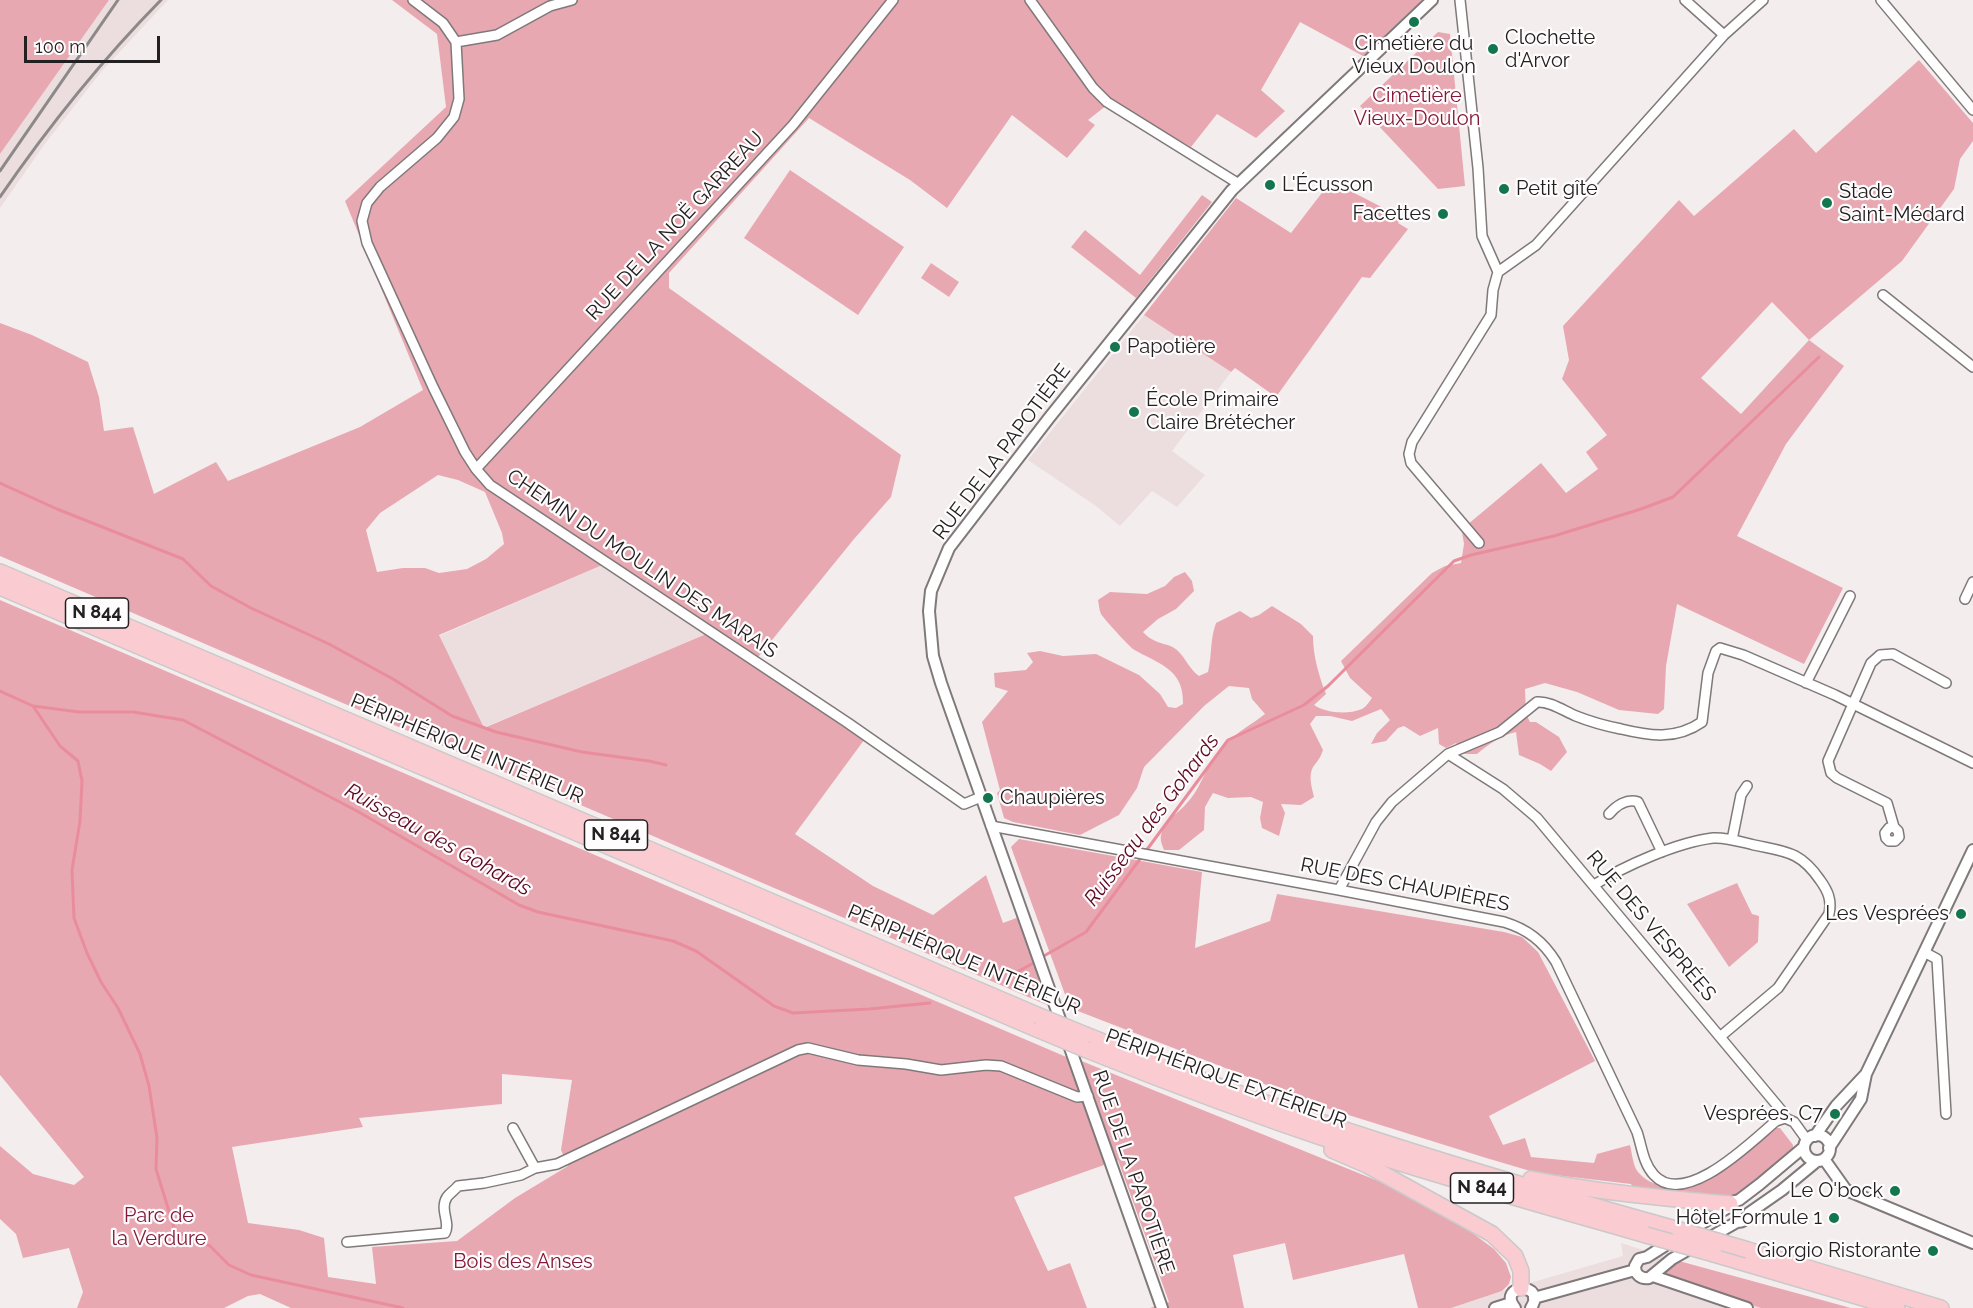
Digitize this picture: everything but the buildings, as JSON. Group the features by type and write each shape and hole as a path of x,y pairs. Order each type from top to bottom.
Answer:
{"highway":[{"name":"PÉRIPHÉRIQUE INTÉRIEUR","path":"0,572 1086,1042 1373,1140 1497,1179 1748,1250 1941,1308"},
{"name":"N 844","path":"0,587 1038,1022"},
{"name":"PÉRIPHÉRIQUE EXTÉRIEUR","path":"1086,1042 1174,1084 1319,1137 1423,1170 1897,1308"},
{"path":"1319,1137 1327,1148 1367,1165 1492,1234 1515,1256 1521,1271 1521,1288"},
{"path":"1497,1179 1513,1175 1564,1185 1732,1204"}],"street":[{"path":"413,0 443,23 456,42 497,35 550,6 572,0"},
{"name":"RUE DE LA NOË GARREAU","path":"476,469 793,125 893,0"},
{"path":"1030,0 1093,88 1107,102 1239,184"},
{"name":"RUE DE LA PAPOTIÈRE","path":"1162,1308 944,693 933,656 929,611 931,591 949,549 1049,418 1239,184 1432,0"},
{"path":"1460,0 1478,168 1482,236 1498,272"},
{"path":"1685,0 1724,35"},
{"path":"1479,543 1411,463 1409,454 1412,442 1491,315 1493,290 1498,272 1536,245 1724,35 1763,0"},
{"path":"1881,0 1973,110"},
{"name":"CHEMIN DU MOULIN DES MARAIS","path":"456,42 459,99 454,117 437,138 380,187 367,203 362,220 367,243 405,327 459,442 476,469 490,485 867,736 964,804 981,797"},
{"path":"1883,296 1973,367"},
{"path":"1965,599 1973,582"},
{"path":"1806,683 1850,596"},
{"path":"1339,890 1384,810 1449,754 1500,732 1537,702 1546,703 1605,726 1648,735 1676,733 1696,726 1702,722 1708,673 1716,651 1724,648 1852,704 1973,762"},
{"path":"1894,827 1887,803 1837,778 1831,773 1828,761 1871,663 1880,655 1893,654 1947,683"},
{"name":"RUE DES VESPRÉES","path":"1449,754 1503,789 1536,818 1721,1036 1785,1118 1794,1122 1809,1141"},
{"path":"1732,840 1741,795 1746,786"},
{"path":"1609,814 1617,806 1632,800 1638,801 1662,852"},
{"name":"RUE DES CHAUPIÈRES","path":"991,826 1504,922 1524,930 1537,938 1556,962 1637,1132 1645,1160 1652,1172 1669,1184 1692,1182 1704,1177 1776,1121 1785,1118"},
{"path":"1594,885 1662,852 1712,838 1791,853 1802,858 1810,866 1828,891 1831,904 1829,914 1778,988 1721,1036"},
{"path":"1866,1074 1836,1106 1809,1141 1732,1204 1699,1227 1637,1262 1635,1270 1640,1277 1649,1278 1672,1259 1737,1222 1743,1222 1749,1213 1828,1154 1829,1148 1861,1099 1866,1074 1973,850"},
{"path":"1924,952 1937,959 1946,1114"},
{"path":"347,1242 446,1233 448,1228 443,1206 447,1197 458,1186 521,1175 535,1168 557,1164 783,1056 808,1048 858,1060 941,1070 986,1065 1001,1066 1077,1097 1088,1096"},
{"path":"513,1128 535,1168"},
{"path":"1809,1141 1825,1138 1829,1148"},
{"path":"1809,1141 1807,1157 1820,1160 1846,1190 1973,1243"},
{"path":"1732,1204 1747,1204 1749,1213"},
{"path":"1732,1204 1729,1217 1737,1222"},
{"path":"1647,1257 1655,1262 1655,1273"},
{"path":"1495,1308 1513,1306 1512,1293 1521,1288 1531,1292 1532,1303 1635,1270"},
{"path":"1655,1273 1747,1308"}],"shaded area":[{"path":"109,0 168,0 101,72 44,145 0,208 0,154"},
{"name":"École Primaire Claire Brétécher","path":"1144,315 1231,372 1172,451 1205,475 1177,507 1152,491 1120,526 1096,506 1028,460"},
{"path":"607,563 711,632 483,728 439,636"},
{"path":"1621,1243 1668,1258 1679,1282 1761,1308 1451,1308 1623,1256"}],"green space":[{"path":"0,0 109,0 0,154"},
{"path":"392,0 1422,0 1363,56 1300,22 1261,90 1285,111 1256,138 1217,114 1191,147 1112,101 1088,120 1095,125 1067,158 1012,115 947,208 910,180 809,118 669,273 669,288 901,455 891,497 755,661 867,736 795,834 873,886 933,915 986,875 1003,923 1019,917 1047,1005 0,556 0,323 32,335 88,362 99,397 104,431 133,427 154,494 216,462 228,481 360,427 423,390 345,201 446,107 437,34","holes":["438,475 458,480 485,492 502,533 504,544 486,559 467,569 439,573 425,568 403,568 377,572 366,530 380,513","607,563 711,632 484,728 439,635"]},
{"name":"Cimetière Vieux-Doulon","path":"1438,32 1450,34 1465,186 1438,189 1360,106"},
{"path":"1919,60 1973,123 1973,141 1960,159 1954,189 1902,261 1809,340 1844,366 1786,444 1737,536 1843,588 1804,664 1677,604 1666,666 1664,709 1658,714 1619,710 1577,692 1545,683 1525,689 1526,714 1530,722 1536,722 1559,737 1567,752 1551,771 1519,755 1516,732 1495,740 1477,754 1465,754 1456,743 1446,748 1439,744 1438,728 1420,736 1404,726 1398,728 1386,741 1371,744 1377,733 1390,720 1381,709 1352,721 1330,716 1316,716 1310,724 1323,750 1311,774 1314,797 1301,805 1281,804 1285,813 1279,836 1262,828 1260,818 1263,802 1251,797 1228,798 1213,793 1205,807 1204,830 1179,850 1164,850 1161,835 1164,827 1192,797 1218,752 1234,736 1265,714 1252,699 1249,688 1229,686 1204,706 1144,767 1137,788 1119,815 1080,835 1013,822 1004,818 997,793 1000,790 982,722 1008,691 995,687 994,673 1026,670 1033,662 1027,653 1040,651 1063,656 1096,654 1139,675 1160,694 1168,707 1176,708 1183,704 1179,682 1174,675 1168,669 1133,649 1101,614 1098,600 1110,592 1147,594 1165,586 1174,577 1185,572 1192,581 1194,591 1176,609 1158,619 1143,632 1153,640 1177,650 1199,676 1208,672 1216,623 1240,611 1251,618 1272,606 1301,624 1313,636 1317,666 1326,694 1314,705 1324,710 1337,712 1356,711 1365,707 1372,698 1350,678 1341,661 1432,573 1445,566 1461,563 1464,544 1462,532 1467,525 1541,463 1566,493 1598,469 1586,452 1607,435 1562,379 1569,360 1563,326 1679,200 1694,216 1794,129 1816,153","holes":["1772,302 1809,340 1741,414 1701,378"]},
{"path":"790,170 904,247 858,315 744,238"},
{"path":"1331,181 1403,218 1398,223 1408,229 1370,278 1362,277 1276,397 1235,368 1231,372 1144,315 1236,198 1291,233"},
{"path":"1202,195 1212,202 1136,298 1071,247 1085,230 1140,275"},
{"path":"931,263 959,282 949,297 921,278"},
{"path":"0,600 1064,1056 1084,1062 1393,1187 1471,1232 1494,1249 1506,1263 1511,1277 1509,1284 1502,1291 1451,1308 1418,1308 1404,1254 1293,1280 1285,1243 1233,1255 1244,1308 1150,1308 1169,1302 1118,1160 1014,1197 1048,1271 1070,1263 1087,1308 291,1308 260,1294 248,1296 224,1308 77,1308 83,1292 69,1248 23,1258 16,1234 0,1219 0,1146 33,1174 74,1185 84,1177 0,1075","holes":["502,1074 572,1080 561,1150 568,1166 515,1198 457,1241 372,1247 376,1284 328,1277 324,1238 299,1230 248,1223 232,1147 363,1127 359,1118 502,1104"]},
{"path":"1019,839 1202,872 1195,948 1270,921 1277,894 1504,932 1522,937 1538,952 1595,1061 1489,1116 1503,1145 1525,1138 1531,1157 1594,1163 1597,1154 1630,1145 1635,1166 1645,1178 1653,1183 1679,1187 1705,1181 1774,1128 1780,1128 1793,1145 1793,1150 1734,1196 1707,1197 1633,1188 1631,1184 1537,1173 1310,1103 1070,1008 1011,847"},
{"path":"1737,883 1752,914 1759,916 1758,942 1729,967 1687,904"},
{"path":"1668,1258 1851,1308 1761,1308 1661,1275"}],"waterway":[{"name":"Ruisseau des Gohards","path":"1042,957 1086,932 1228,740 1304,705 1328,686 1454,561 1554,536 1673,497 1819,357"},
{"path":"0,483 57,509 183,559 211,586 251,608 329,644 393,679 452,716 496,732 582,752 666,765"},
{"path":"0,691 33,706 60,746 78,761 82,781 80,821 72,870 74,918 101,982 118,1008 140,1054 149,1086 157,1138 156,1169 175,1231 210,1246 229,1265 251,1275 403,1308"},
{"name":"Ruisseau des Gohards","path":"33,706 79,712 133,712 183,720 357,811 519,905 538,912 673,941 696,951 774,1006 793,1013 930,1003"},
{"name":"Ruisseau des Gohards","path":"1008,977 1037,961"}],"railway":[{"path":"0,171 118,0"},
{"path":"0,197 76,95 161,0"}],"place":[{"name":"Cimetière du Vieux Doulon","path":"1414,22"},
{"name":"Clochette d'Arvor","path":"1493,49"},
{"name":"L'Écusson","path":"1270,185"},
{"name":"Petit gîte","path":"1504,189"},
{"name":"Stade Saint-Médard","path":"1827,203"},
{"name":"Facettes","path":"1443,214"},
{"name":"Papotière","path":"1115,347"},
{"name":"École Primaire Claire Brétécher","path":"1134,412"},
{"name":"Chaupières","path":"988,798"},
{"name":"Les Vesprées","path":"1961,914"},
{"name":"Vesprées, C7","path":"1835,1114"},
{"name":"Le O'bock","path":"1895,1191"},
{"name":"Hôtel Formule 1","path":"1834,1218"},
{"name":"Giorgio Ristorante","path":"1933,1251"}],"park label":[{"name":"Parc de la Verdure","path":"159,1228"},
{"name":"Bois des Anses","path":"523,1262"}]}
